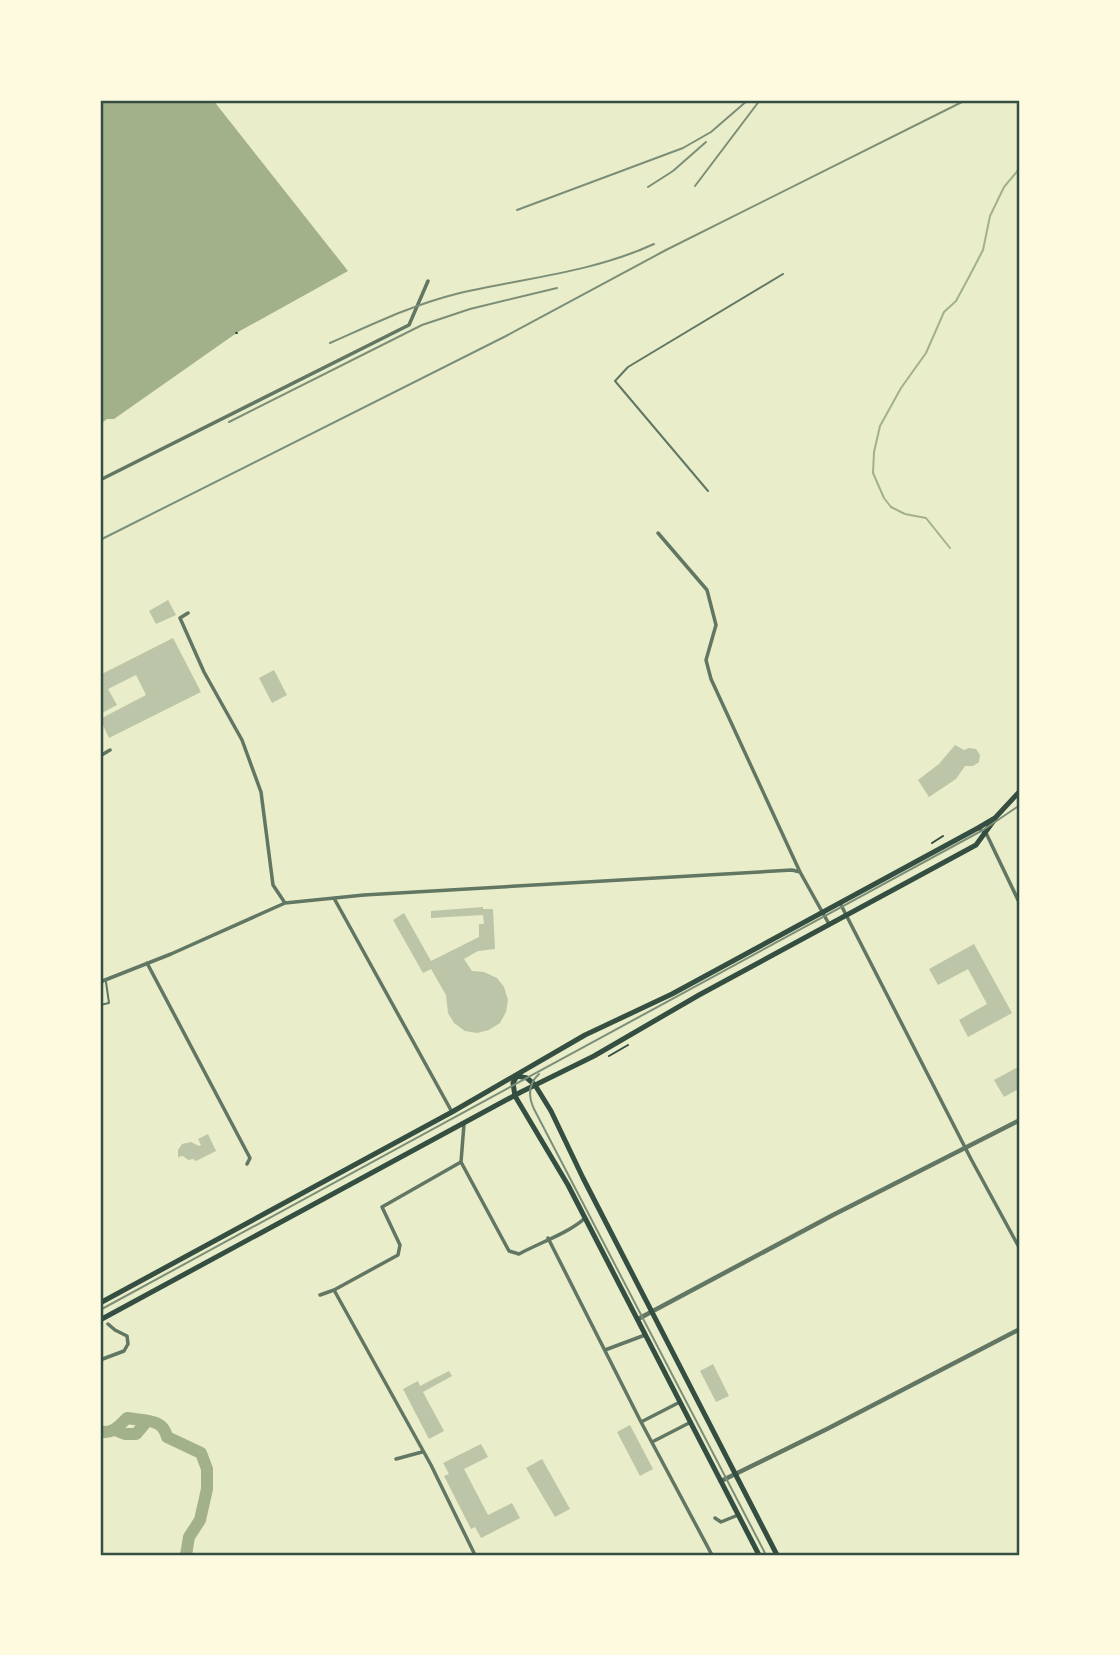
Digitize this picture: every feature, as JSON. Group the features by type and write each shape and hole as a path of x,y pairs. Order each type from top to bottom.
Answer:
{"main road":[{"path":"100,1320 514,1096 594,1056 659,1017 976,845 995,818 1020,791"},
{"path":"100,1303 452,1112 585,1035 672,994 995,818"},
{"path":"517,1076 535,1085 551,1111 778,1555"},
{"path":"517,1076 513,1083 514,1096 568,1185 759,1555"}],"street":[{"path":"100,480 409,325 428,281"},
{"path":"657,533 707,590 716,625 706,660 711,679 800,872 829,925"},
{"path":"188,613 180,618 184,631 242,740 261,792 273,885 285,903"},
{"path":"100,755 110,750"},
{"path":"978,828 986,833 1020,904"},
{"path":"100,982 285,903 364,895 578,882 792,870 800,872"},
{"path":"335,900 452,1112"},
{"path":"840,902 1020,1249"},
{"path":"147,963 250,1158 247,1164"},
{"path":"638,1319 833,1215 1020,1121"},
{"path":"464,1123 461,1162 509,1251 519,1254 572,1229 585,1218"},
{"path":"320,1295 398,1255 400,1245 382,1207 461,1162"},
{"path":"548,1238 712,1555"},
{"path":"334,1290 431,1465 475,1555"},
{"path":"100,1360 124,1351 128,1344 127,1336 114,1331 108,1324"},
{"path":"721,1481 1020,1328"},
{"path":"605,1350 646,1335"},
{"path":"641,1422 680,1402"},
{"path":"652,1442 691,1422"},
{"path":"396,1459 422,1452"},
{"path":"715,1518 721,1522 738,1515"}],"lane":[{"path":"708,491 615,381 628,367 783,274"},
{"path":"100,1005 109,1003 106,980"}],"path":[{"path":"932,843 943,836"},
{"path":"609,1056 628,1045"}],"shaded area":[{"path":"100,100 213,100 348,271 238,332 114,419 107,419 100,424"}],"building":[{"path":"168,600 176,615 156,624 149,611"},
{"path":"173,638 201,692 109,738 100,719 146,695 136,675 108,689 117,705 100,714 100,675"},
{"path":"274,670 287,695 272,703 259,678"},
{"path":"955,745 964,750 976,749 980,755 979,762 973,766 965,766 956,779 929,797 918,780 939,764"},
{"path":"483,907 493,909 495,949 478,951 464,959 472,971 484,972 497,978 504,987 508,1000 500,1023 477,1033 465,1031 454,1023 448,1013 446,995 431,969 423,973 393,920 404,913 431,961 479,937 479,924 484,924 483,915 431,918 431,911"},
{"path":"974,944 1012,1013 968,1037 959,1020 987,1004 968,969 938,985 929,969"},
{"path":"1020,1066 1020,1088 1004,1097 994,1080"},
{"path":"208,1134 216,1151 196,1161 178,1157 182,1144 191,1142 199,1146 201,1145 198,1139"},
{"path":"713,1364 729,1396 716,1402 700,1371"},
{"path":"449,1371 452,1376 423,1392 444,1431 429,1439 403,1389 418,1381 420,1386"},
{"path":"630,1425 653,1469 640,1476 617,1432"},
{"path":"481,1444 488,1457 464,1469 488,1515 512,1503 520,1518 481,1538 475,1527 471,1529 444,1476 449,1474 443,1463"},
{"path":"542,1459 570,1509 555,1517 526,1468"}],"waterway":[{"path":"950,548 926,518 905,514 891,507 873,473 874,452 880,426 901,388 926,353 944,312 956,301 983,250 990,216 1004,187 1020,168"},
{"path":"100,1431 112,1431 127,1418 157,1423 167,1437 201,1453 207,1469 207,1489 200,1520 189,1537 186,1555"},
{"path":"115,1430 136,1434 147,1421"}],"tram line":[{"path":"100,1310 983,830 1020,805"},
{"path":"539,1074 530,1090 534,1109 766,1555"}],"railway":[{"path":"517,210 683,148 711,132 748,100"},
{"path":"695,186 760,100"},
{"path":"100,540 506,336 666,250 966,100"},
{"path":"648,187 673,171 706,142"},
{"path":"330,343 392,316 456,294 606,262 654,244"},
{"path":"229,422 422,325 470,309 557,288"}]}
